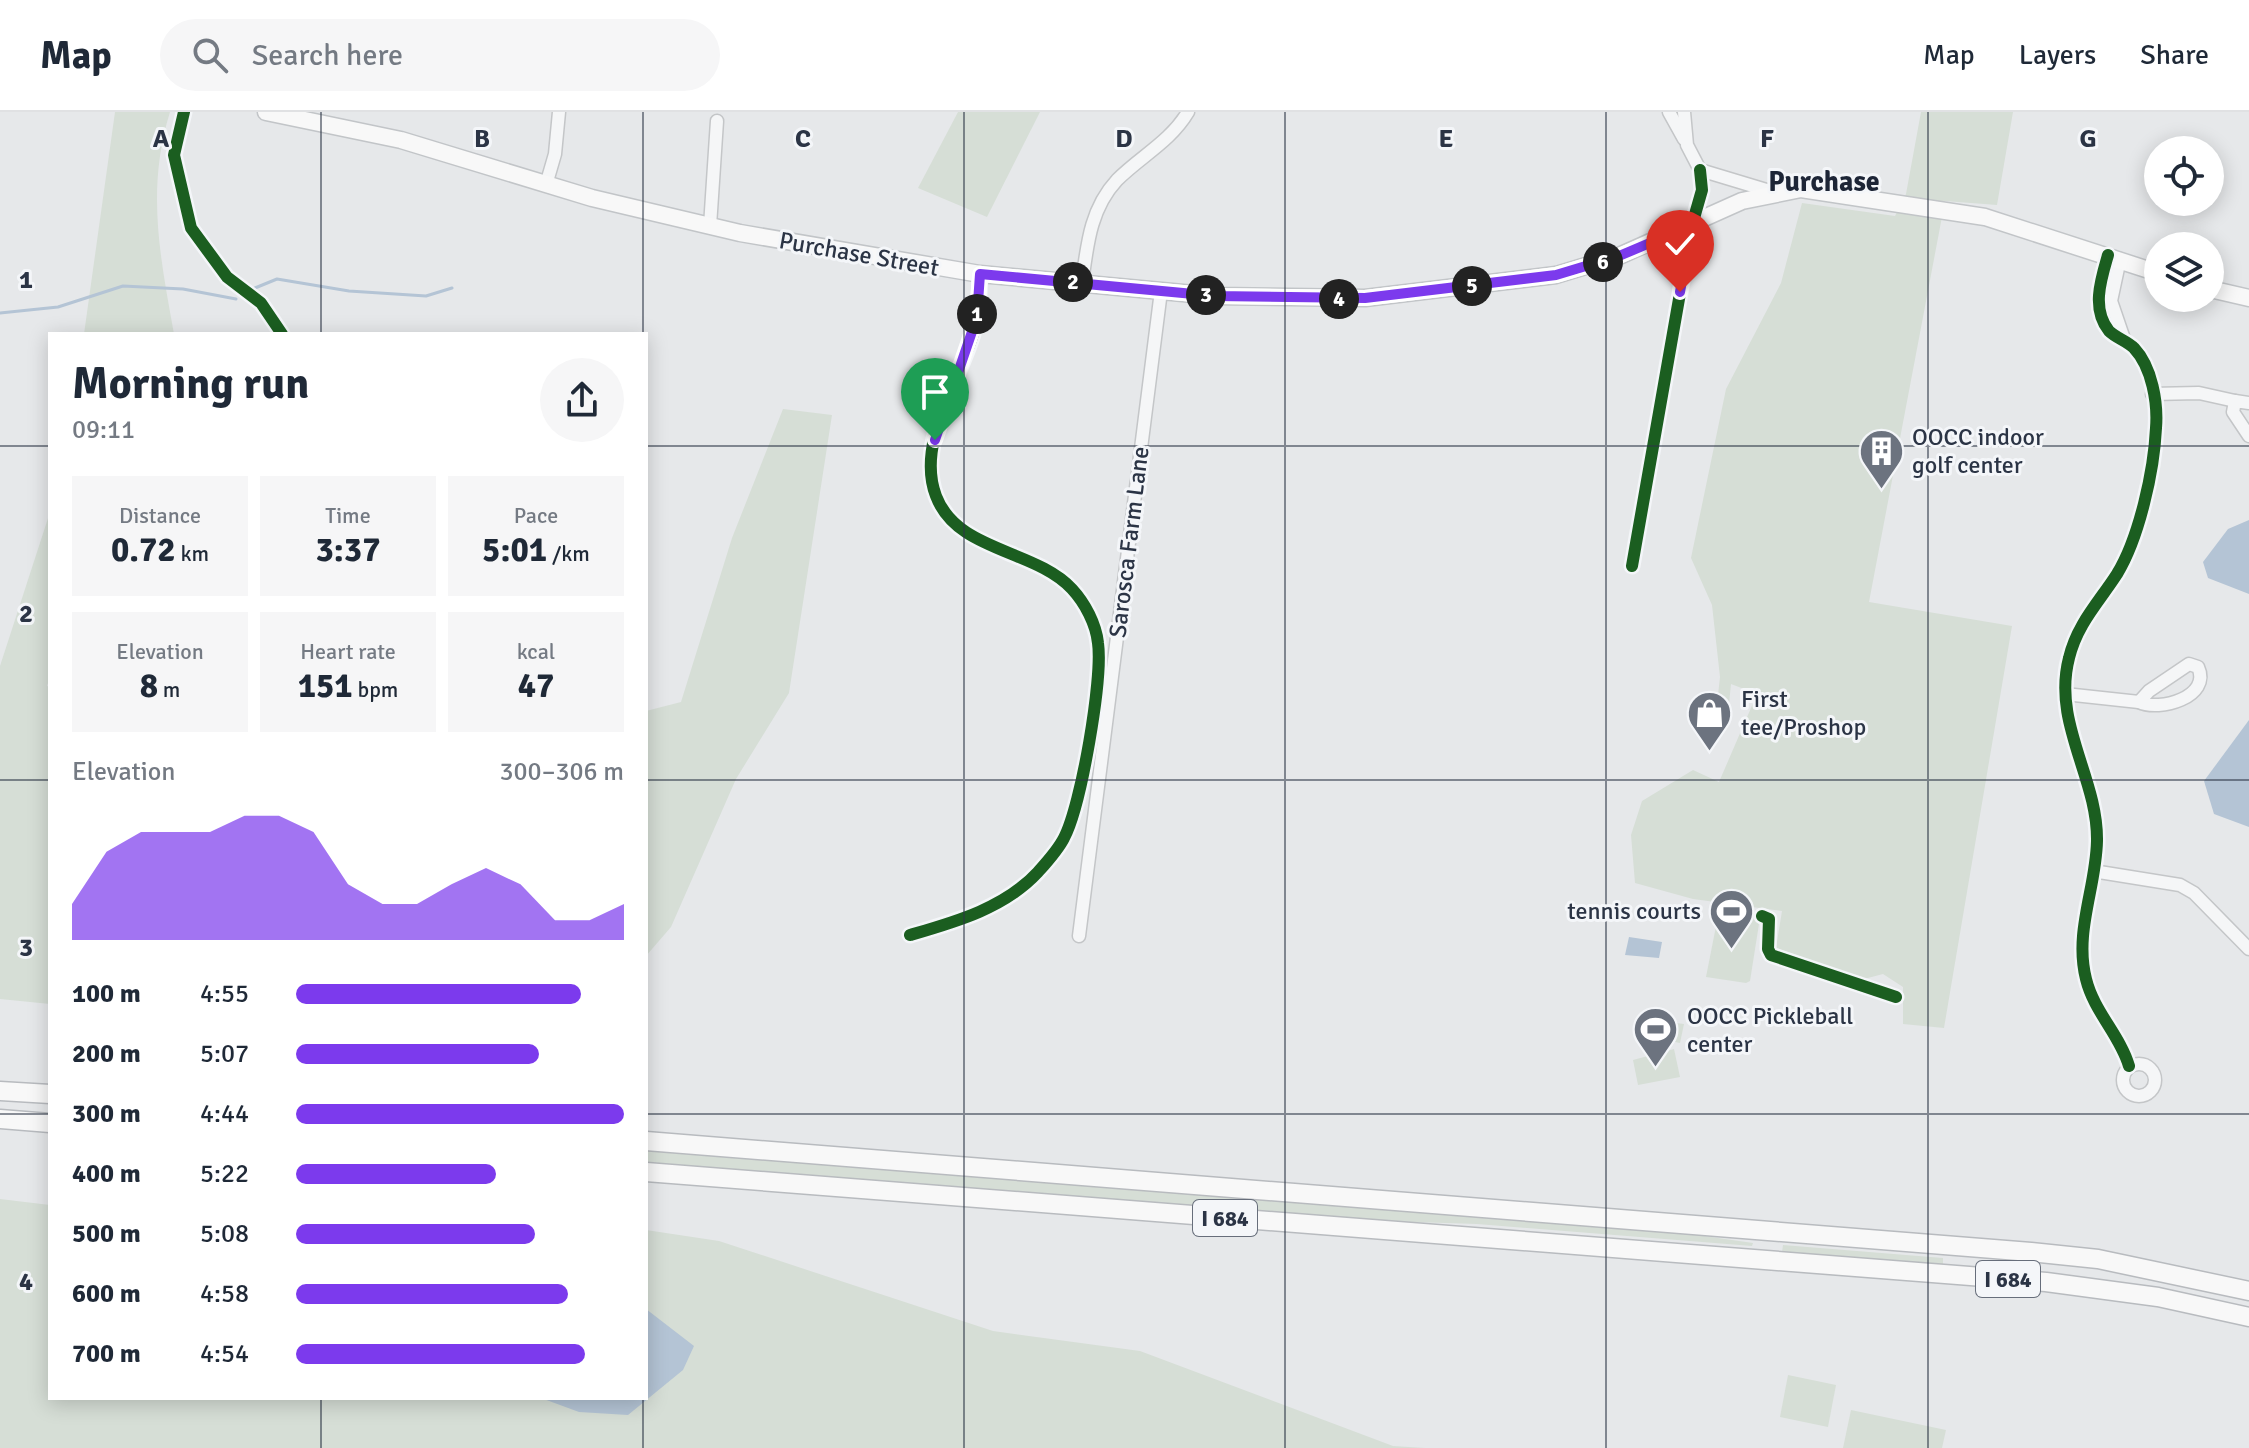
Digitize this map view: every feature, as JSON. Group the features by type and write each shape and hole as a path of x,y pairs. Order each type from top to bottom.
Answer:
{"highway":[{"path":"0,1091 48,1094"},
{"path":"0,1119 48,1123"},
{"name":"I 684","path":"648,1141 2098,1259 2132,1256 2249,1278"},
{"name":"I 684","path":"648,1172 2046,1282 2134,1293 2249,1317"},
{"path":"2098,1259 2249,1291"}],"main road":[{"name":"Purchase Street","path":"266,112 409,142 546,185 710,226 980,274 1161,291 1356,299 1520,281 1587,268 1742,201 1773,192 1801,189 1915,205 2013,224 2144,268"},
{"path":"2224,292 2249,298"}],"street":[{"path":"184,112 174,155 191,228 227,277 261,303 281,332"},
{"path":"546,185 555,154 559,112"},
{"path":"1082,283 1089,231 1105,195 1119,179 1169,137 1188,112"},
{"path":"1632,566 1692,225 1702,190 1700,170 1669,112"},
{"path":"1684,112 1687,145"},
{"path":"710,226 717,121"},
{"path":"1700,170 1773,192"},
{"path":"2114,257 2106,308 2111,333 2133,347 2149,370 2156,429 2139,522 2118,572 2081,626 2069,659 2065,694 2075,753 2095,817 2097,843 2082,939 2083,963 2093,1000 2129,1066"},
{"path":"910,935 979,913 1013,894 1037,873 1063,840 1081,785 1096,689 1099,646 1096,629 1074,591 1055,574 974,537 952,518 936,496 931,460 977,317 980,274"},
{"name":"Sarosca Farm Lane","path":"1079,936 1161,291"},
{"path":"2152,394 2199,393 2249,403"},
{"path":"2235,401 2233,412 2249,436"},
{"path":"2065,694 2160,707 2173,704 2199,683 2198,667 2184,665 2139,702"},
{"path":"2093,871 2180,885 2194,893 2249,949"},
{"path":"1762,916 1769,919 1768,949 1771,955 1896,997"}],"shaded area":[{"path":"115,112 170,112 163,140 157,196 160,250 174,332 84,332"},
{"path":"958,112 1040,112 987,217 918,188"},
{"path":"1921,112 2013,112 1997,205 1945,201 1869,602 2012,626 1944,1028 1903,1024 1903,987 1883,974 1864,979 1776,948 1782,911 1693,899 1635,883 1631,835 1642,801 1693,770 1719,782 1757,694 1731,684 1728,714 1716,713 1720,677 1712,605 1691,558 1726,389 1781,283 1802,203 1895,216 1906,194"},
{"path":"783,409 832,415 789,693 736,779 671,927 648,954 648,710 681,702 732,538"},
{"path":"48,518 48,1004 0,999 0,666"},
{"name":"tennis courts","path":"1718,916 1757,920 1759,924 1750,981 1746,983 1706,977"},
{"path":"1654,1020 1684,1024 1680,1043 1651,1037"},
{"name":"OOCC Pickleball center","path":"1674,1049 1680,1077 1638,1085 1633,1060"},
{"path":"648,1151 1676,1232 1753,1243 1752,1246 1477,1224 1382,1221 648,1162"},
{"path":"0,1199 48,1205 48,1400 648,1400 648,1230 719,1241 993,1331 1140,1351 1393,1446 1425,1448 0,1448"},
{"path":"1783,1245 1943,1258 1943,1266 1782,1252"},
{"path":"1788,1375 1836,1385 1828,1427 1780,1417"},
{"path":"1851,1410 1946,1430 1942,1448 1843,1448"}],"water":[{"path":"2249,520 2249,594 2208,578 2203,562 2228,529"},
{"path":"2249,720 2249,827 2214,814 2204,781"},
{"path":"1629,937 1662,942 1659,958 1625,955"},
{"path":"648,1311 694,1346 683,1370 648,1399"},
{"path":"546,1400 646,1400 628,1415 579,1412"}],"waterway":[{"path":"255,288 277,279 349,291 426,296 452,288"},
{"path":"0,313 58,307 123,286 183,289 236,299"}],"cycle path":[{"path":"184,112 174,155 191,228 227,277 261,303 281,332"},
{"path":"1632,566 1692,225 1702,190 1700,170"},
{"path":"2108,255 2099,294 2100,313 2109,331 2134,348 2145,365 2156,408 2155,445 2149,484 2132,542 2117,574 2077,634 2065,682 2066,705 2091,795 2097,841 2084,927 2083,962 2090,991 2129,1066"},
{"path":"910,935 962,919 995,904 1025,885 1056,851 1071,822 1077,799 1097,684 1097,636 1089,614 1072,589 1038,565 961,529 946,514 936,496 931,476 935,435 973,334 978,312 980,274"},
{"path":"1762,916 1769,919 1768,949 1771,955 1896,997"}],"place":[{"name":"OOCC indoor golf center","path":"1881,490"},
{"name":"First tee/Proshop","path":"1710,752"},
{"name":"tennis courts","path":"1732,950"},
{"name":"OOCC Pickleball center","path":"1656,1069"}],"district":[{"name":"Purchase","path":"1824,181"}],"route":[{"path":"935,440 977,317 980,274 1215,296 1365,298 1556,275 1587,268 1692,225 1680,292"}]}
